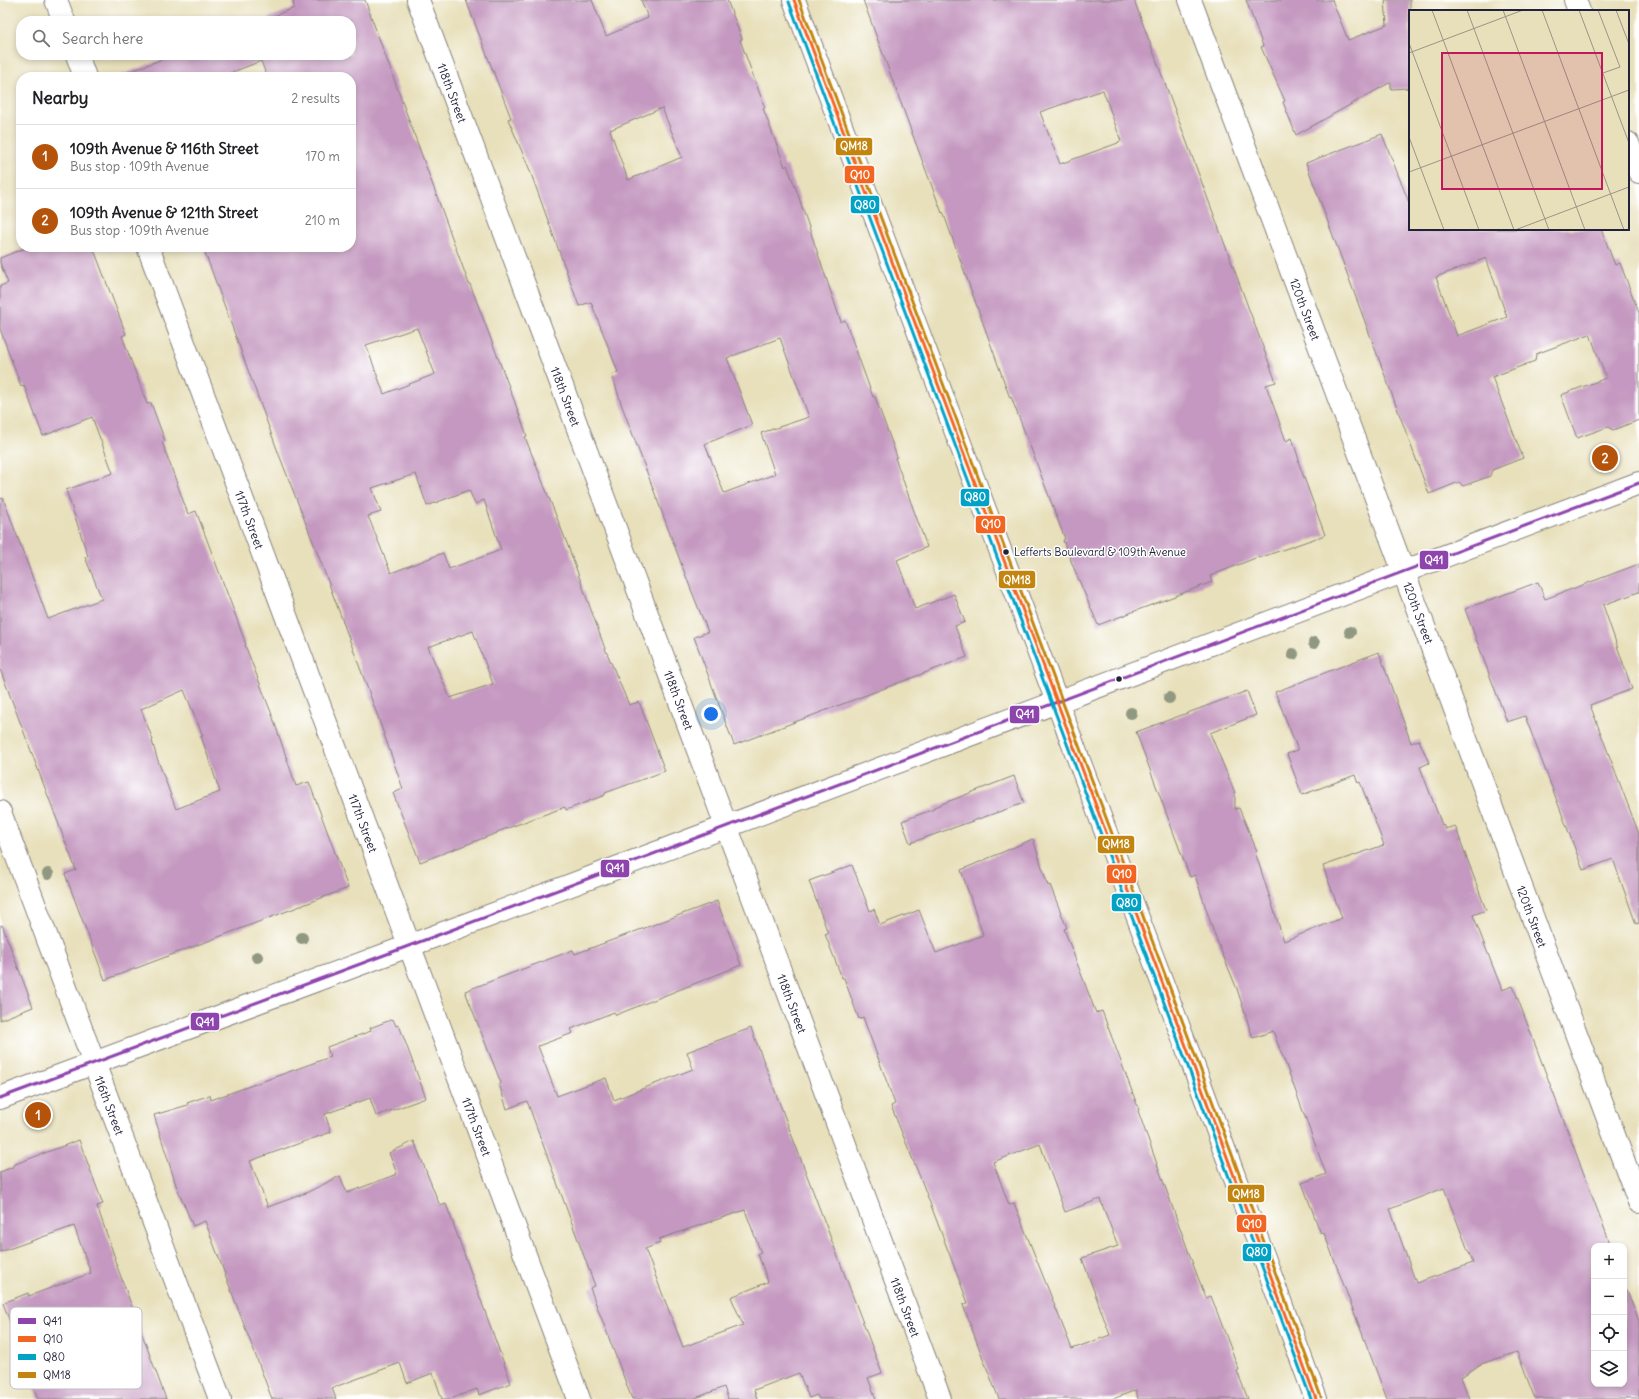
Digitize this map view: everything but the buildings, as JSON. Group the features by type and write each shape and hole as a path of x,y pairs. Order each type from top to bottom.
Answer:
{"street":[{"path":"56,0 62,16"},
{"name":"118th Street","path":"418,0 940,1399"},
{"path":"794,0 1204,1094 1316,1399"},
{"name":"120th Street","path":"1190,0 1639,1202"},
{"path":"1575,0 1579,10"},
{"path":"79,60 83,72"},
{"path":"1629,146 1639,172"},
{"name":"117th Street","path":"150,252 579,1399"},
{"path":"0,1098 726,827 1639,483"},
{"name":"116th Street","path":"0,812 220,1399"}],"transit line":[{"name":"Q10","path":"794,0 1201,1086 1316,1399"},
{"name":"QM18","path":"799,0 1206,1084 1321,1397"},
{"name":"Q80","path":"789,2 1311,1399"},
{"name":"Q41","path":"0,1098 438,935 1639,483"}],"place":[{"name":"109th Avenue & 121th Street","path":"1605,458"},
{"name":"Lefferts Boulevard & 109th Avenue","path":"1006,552"},
{"name":"109th Avenue & 116th Street","path":"38,1115"}]}
